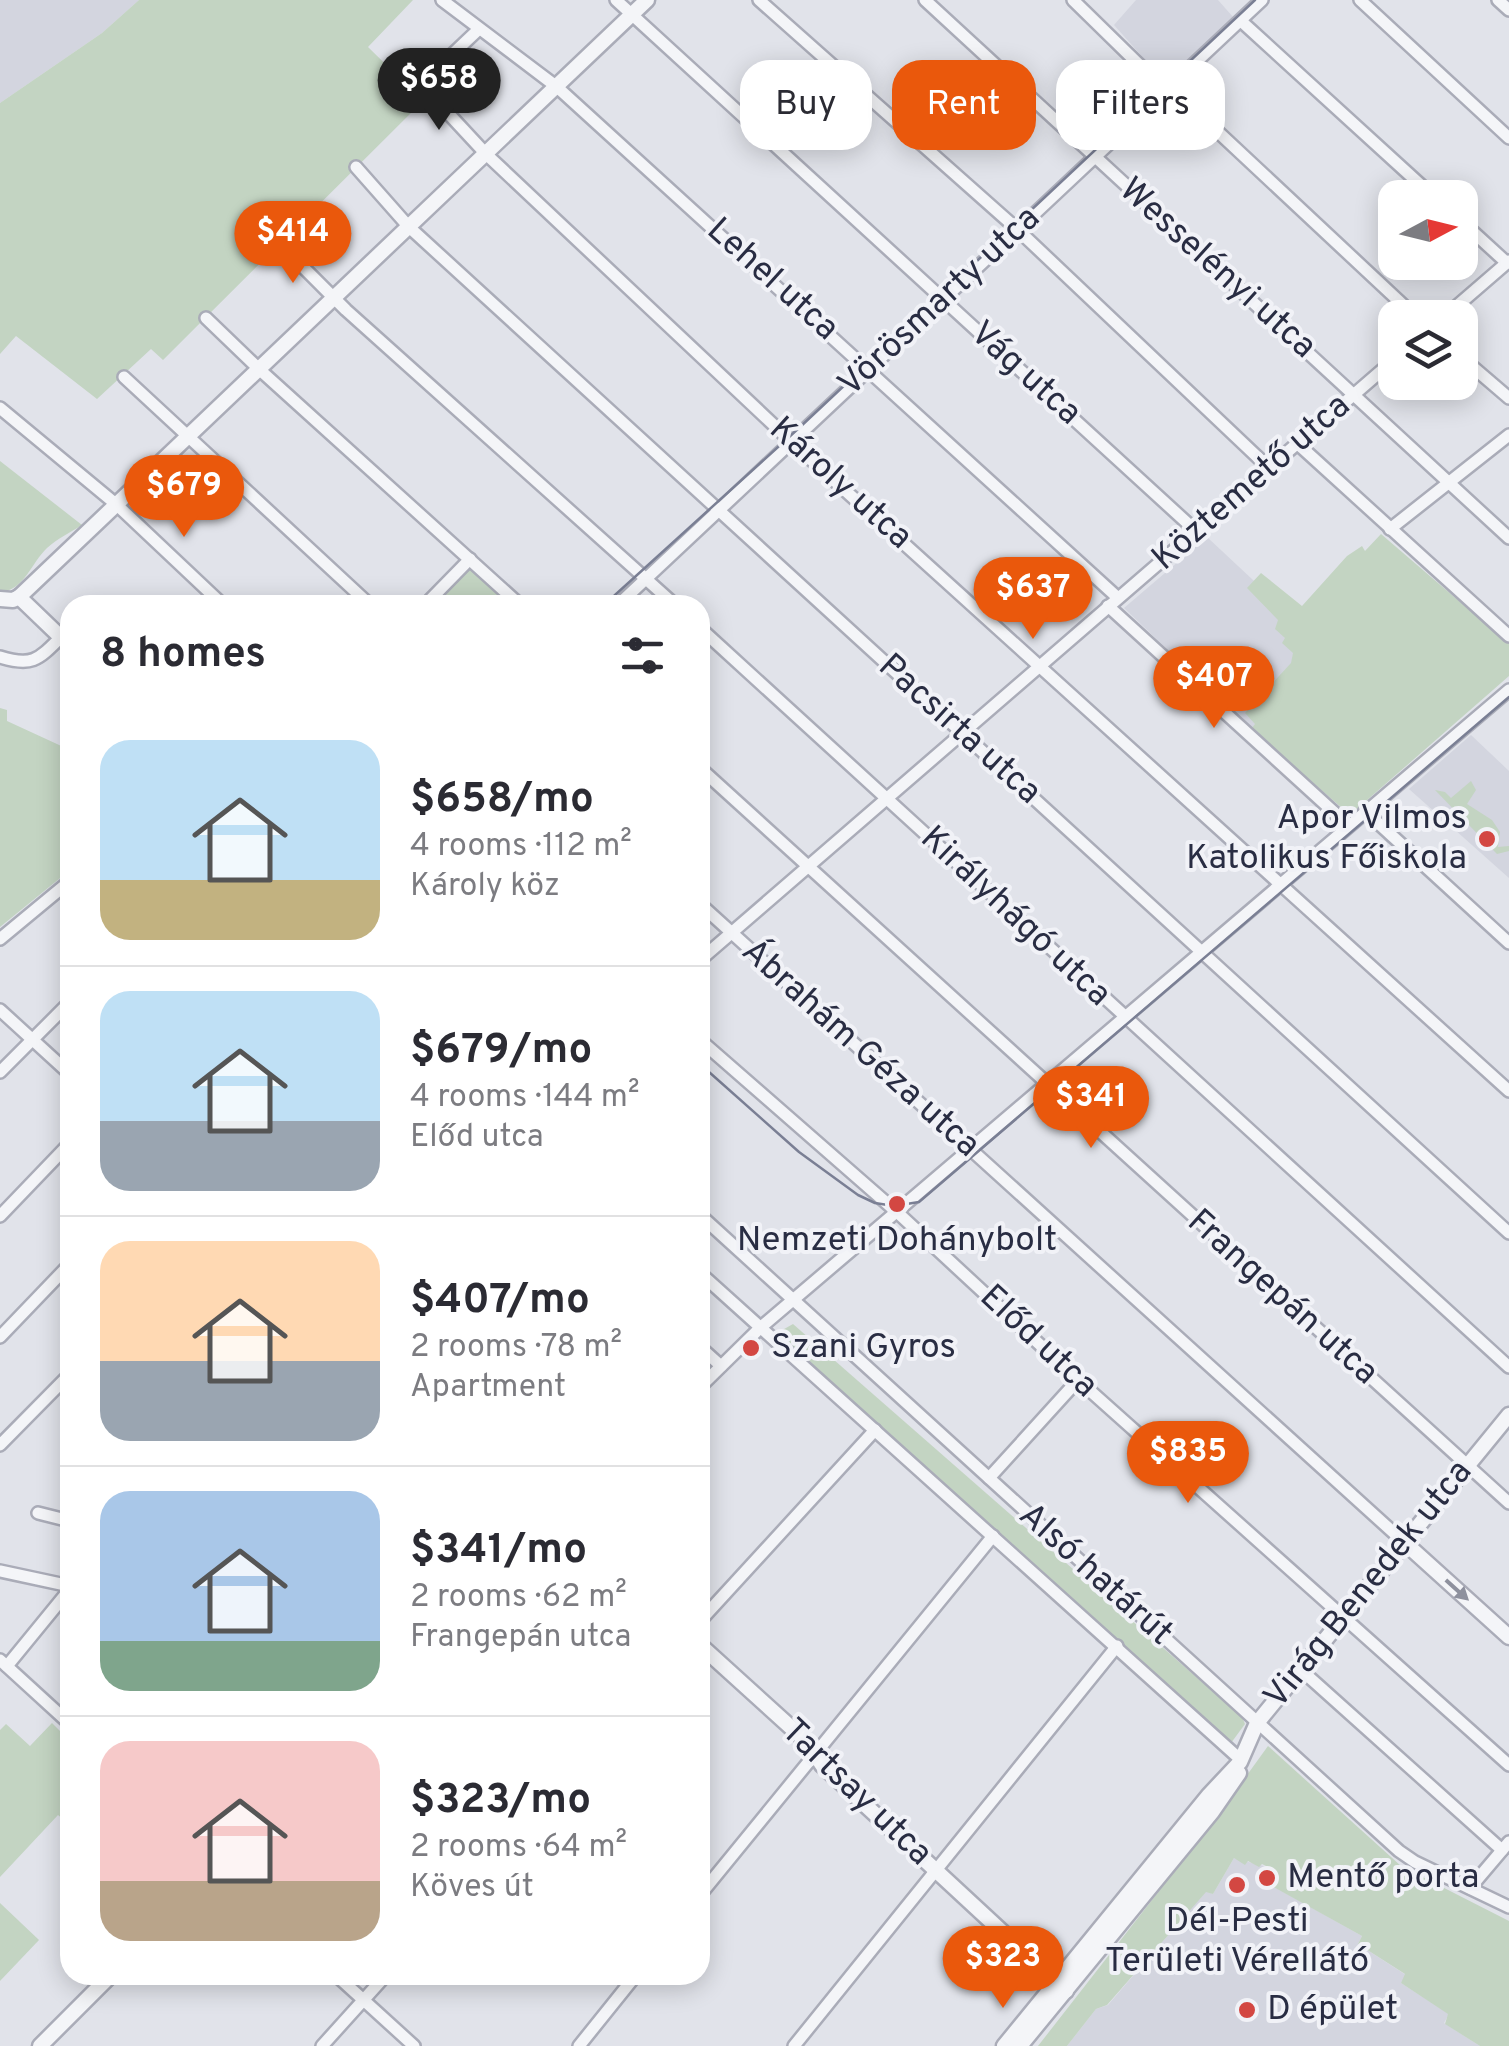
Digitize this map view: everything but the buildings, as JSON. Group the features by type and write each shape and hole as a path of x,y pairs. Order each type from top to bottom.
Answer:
{"street":[{"name":"Lehel utca","path":"442,0 557,86 869,368 1348,825"},
{"name":"Vág utca","path":"616,0 1196,531"},
{"path":"0,598 19,597 648,0"},
{"path":"758,0 1017,229 1270,469"},
{"name":"Wesselényi utca","path":"925,0 1509,538"},
{"path":"1073,0 1137,60"},
{"name":"Vörösmarty utca","path":"1199,60 1262,0"},
{"path":"1360,0 1509,138"},
{"path":"1498,0 1509,10"},
{"path":"1241,21 1415,180"},
{"name":"Károly utca","path":"479,29 421,84 486,154 792,442 1509,1091"},
{"path":"1225,141 1397,300"},
{"name":"Vörösmarty utca","path":"628,595 1102,150"},
{"name":"Pacsirta utca","path":"356,168 410,227 1509,1232"},
{"path":"1463,300 1508,262 1478,236"},
{"path":"281,244 335,299 664,595"},
{"path":"206,318 509,595"},
{"path":"1478,371 1509,398"},
{"name":"Köztemető utca","path":"710,952 1378,374"},
{"path":"124,377 359,595"},
{"path":"0,408 116,505 212,595"},
{"path":"1390,529 1509,435"},
{"path":"1299,444 1509,636"},
{"path":"435,595 470,559"},
{"path":"19,597 60,636"},
{"name":"Királyhágó utca","path":"710,637 1509,1367"},
{"path":"0,657 24,663 36,661 60,644"},
{"path":"710,1377 761,1327 1509,690"},
{"name":"Frangepán utca","path":"710,777 1509,1503"},
{"path":"1365,812 1509,942"},
{"path":"0,939 60,888"},
{"name":"Ábrahám Géza utca","path":"710,913 1509,1637"},
{"path":"0,1010 60,1065"},
{"path":"0,1072 60,1012"},
{"name":"Előd utca","path":"710,1049 898,1213 1078,1380 1509,1765"},
{"path":"0,1216 60,1153"},
{"name":"Alsó határút","path":"710,1224 1406,1857 1509,1907"},
{"path":"0,1337 60,1274"},
{"name":"Alsó határút","path":"710,1282 1240,1761"},
{"path":"710,1356 721,1366"},
{"path":"989,1478 1078,1380"},
{"path":"0,1446 60,1384"},
{"name":"Virág Benedek utca","path":"1004,2046 1061,1986 1239,1773 1240,1761 1257,1722 1509,1415"},
{"path":"710,1611 875,1430"},
{"path":"38,1513 60,1518"},
{"path":"710,1883 993,1536"},
{"path":"0,1572 60,1586"},
{"path":"60,1599 3,1663 60,1715"},
{"path":"794,2046 1116,1646"},
{"name":"Tartsay utca","path":"710,1654 807,1742 822,1765 1061,1986"},
{"path":"1300,1669 1506,1846 1470,1888"},
{"path":"40,2046 101,1985"},
{"path":"347,1985 414,2046"},
{"path":"322,2046 377,1985"},
{"path":"579,2046 628,1985"},
{"path":"1020,2046 1056,2003 1061,1986"}],"shaded area":[{"path":"0,0 139,0 102,33 0,103"},
{"path":"1136,0 1218,0 1233,17 1188,60 1145,60 1114,25"},
{"path":"1207,537 1299,623 1308,667 1251,729 1124,608"},
{"name":"Apor Vilmos Katolikus Főiskola","path":"1471,735 1509,771 1509,878 1409,789"},
{"path":"1234,1858 1271,1868 1276,1877 1271,1885 1362,1936 1358,1944 1406,1975 1401,1983 1449,2014 1444,2023 1480,2046 1067,2046 1096,2009 1108,2005 1206,1891 1213,1894"}],"green space":[{"path":"139,0 413,0 368,47 423,101 163,360 151,349 97,399 16,336 0,354 0,103 102,33"},
{"path":"0,461 82,525 47,548 15,587 0,592"},
{"path":"1381,534 1509,644 1509,676 1350,815 1251,729 1255,724 1245,713 1291,663 1293,653 1275,629 1278,620 1247,588 1261,573 1302,606 1347,556 1362,546 1365,551"},
{"path":"467,565 500,595 439,595"},
{"path":"0,708 7,710 7,721 60,745 60,878 0,927"},
{"path":"1471,781 1476,790 1467,804 1492,820 1500,832 1498,847 1509,846 1509,851 1497,854 1435,790 1451,798"},
{"path":"793,1324 1242,1717 1245,1724 1231,1743 776,1340 777,1333"},
{"path":"52,1723 60,1731 60,1817 0,1877 0,1730 6,1724 30,1746"},
{"path":"1268,1746 1401,1866 1509,1921 1509,2046 1480,2046 1445,2024 1448,2014 1401,1983 1405,1974 1358,1944 1362,1936 1270,1885 1275,1877 1268,1872 1270,1868 1248,1861 1245,1865 1234,1858 1213,1894 1206,1892 1107,2005 1096,2009 1067,2046 1038,2046"},
{"path":"0,1903 39,1940 0,1981"}],"tram line":[{"path":"615,595 1255,0"},
{"path":"710,1073 799,1152 858,1195 894,1206 919,1202 1509,697"}],"place":[{"name":"Apor Vilmos Katolikus Főiskola","path":"1487,839"},
{"name":"Nemzeti Dohánybolt","path":"897,1204"},
{"name":"Szani Gyros","path":"751,1348"},
{"name":"Mentő porta","path":"1267,1878"},
{"name":"Dél-Pesti Területi Vérellátó","path":"1237,1885"},
{"name":"D épület","path":"1247,2010"}]}
